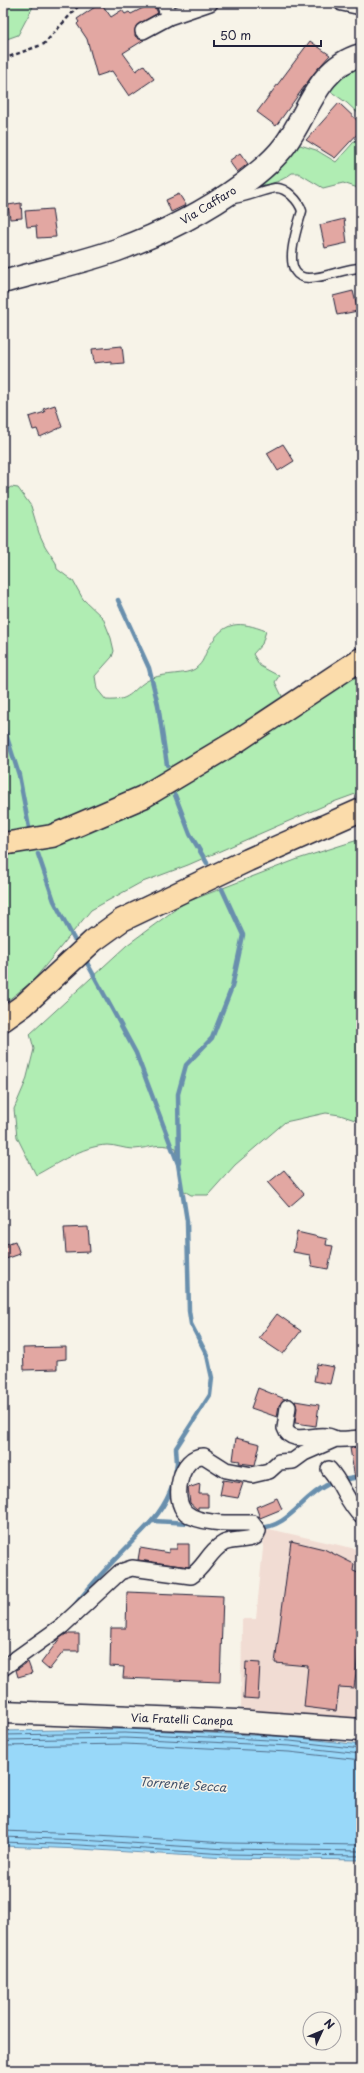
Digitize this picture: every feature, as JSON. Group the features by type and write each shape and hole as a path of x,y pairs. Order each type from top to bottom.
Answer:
{"highway":[{"path":"3,844 52,836 142,797 237,741 361,659"},
{"path":"3,1020 24,1005 94,941 122,920 248,860 361,810"}],"street":[{"path":"164,3 169,17"},
{"path":"143,31 169,17 210,3"},
{"path":"342,3 361,7"},
{"name":"Via Caffaro","path":"3,282 115,251 142,241 190,218 226,196 244,184 284,146 324,80 344,62 361,55"},
{"path":"288,1407 285,1425 288,1433 308,1439 322,1436 336,1439 361,1438"},
{"path":"3,1668 62,1626 120,1572 132,1568 191,1576 198,1572 218,1547 226,1542 255,1537 258,1531 252,1524 196,1519 185,1512 179,1497 181,1472 188,1462 200,1456 204,1456 226,1470 252,1475 269,1472 279,1462 293,1461 304,1453 336,1439"},
{"path":"329,1470 336,1477 356,1511 361,1516"},
{"name":"Via Fratelli Canepa","path":"3,1712 236,1721 361,1730"}],"lane":[{"path":"226,196 233,199 276,188 292,195 300,204 302,211 291,258 295,271 300,276 309,278 361,268"}],"path":[{"path":"3,60 44,44 81,3"}],"shaded area":[{"path":"265,1528 356,1549 361,1555 361,1722 241,1713 242,1619 256,1619"}],"green space":[{"path":"3,3 35,3 18,35 4,40 3,40"},
{"path":"361,65 361,116 347,103 330,91 331,84 344,70"},
{"path":"361,134 361,189 343,183 323,188 298,173 292,173 269,184 259,186 254,184 297,144 316,150 336,162"},
{"path":"11,487 18,488 31,506 39,533 56,563 57,569 73,581 83,599 103,618 111,638 114,651 112,657 95,676 97,689 106,700 122,699 146,682 158,676 186,672 195,669 202,661 215,638 227,627 233,625 248,625 266,631 262,644 253,654 260,666 279,676 275,682 286,704 361,666 361,792 328,804 188,865 140,883 91,910 32,982 3,1004 3,492"},
{"path":"361,839 361,1122 340,1115 326,1113 285,1122 235,1165 208,1195 191,1195 179,1188 180,1175 176,1148 164,1145 134,1149 110,1145 98,1146 70,1156 36,1175 17,1137 14,1109 26,1081 34,1049 30,1034 127,945 184,903 298,859"}],"water":[{"name":"Torrente Secca","path":"125,1729 291,1737 361,1745 361,1860 226,1858 3,1846 3,1731"}],"building":[{"path":"101,3 111,17 122,10 125,14 129,12 131,14 153,3 158,13 136,26 135,36 144,40 123,53 136,71 144,65 154,79 129,96 112,71 97,76 87,39 77,24 79,22 77,19"},
{"path":"310,41 330,55 314,73 276,126 257,112"},
{"path":"339,103 361,124 361,130 335,158 306,140"},
{"path":"240,153 248,164 237,172 229,161"},
{"path":"179,194 186,205 171,212 166,200"},
{"path":"21,203 22,218 10,219 8,205"},
{"path":"52,209 56,237 37,238 36,226 27,227 25,211"},
{"path":"344,219 347,243 325,248 320,225"},
{"path":"353,291 358,311 337,315 333,296"},
{"path":"122,346 124,363 111,364 111,361 94,363 92,349"},
{"path":"55,405 62,427 40,437 37,429 33,430 29,417 45,412 43,409"},
{"path":"283,444 294,461 278,471 267,453"},
{"path":"284,1170 304,1194 289,1207 268,1183"},
{"path":"88,1227 90,1252 66,1253 64,1228"},
{"path":"297,1232 327,1239 326,1245 333,1246 328,1269 312,1266 310,1255 293,1252"},
{"path":"15,1241 20,1254 3,1260 3,1245"},
{"path":"277,1314 301,1331 283,1354 259,1338"},
{"path":"66,1347 66,1359 57,1360 57,1369 24,1370 23,1348"},
{"path":"317,1364 334,1367 330,1384 314,1381"},
{"path":"258,1388 285,1399 279,1405 277,1417 251,1408"},
{"path":"295,1401 319,1405 316,1426 295,1423 297,1408"},
{"path":"236,1438 260,1444 255,1465 239,1463 240,1461 233,1460"},
{"path":"361,1447 361,1478 355,1479 350,1448"},
{"path":"223,1480 243,1483 238,1498 220,1495"},
{"path":"200,1484 199,1494 208,1494 208,1507 198,1507 198,1510 190,1503 188,1488"},
{"path":"277,1498 282,1509 260,1518 256,1507"},
{"path":"291,1541 324,1549 354,1564 353,1571 361,1574 361,1632 354,1688 339,1687 336,1711 304,1707 308,1666 275,1663"},
{"path":"177,1544 189,1544 189,1567 138,1560 140,1548 169,1553 169,1549 177,1549"},
{"path":"127,1592 223,1596 220,1682 123,1678 124,1667 110,1666 111,1628 126,1628"},
{"path":"66,1634 79,1634 79,1651 64,1651 49,1670 41,1663 60,1638"},
{"path":"28,1662 32,1673 18,1677 16,1670"},
{"path":"246,1662 260,1663 258,1699 244,1698"}],"waterway":[{"path":"118,600 149,668 158,705 167,765"},
{"path":"3,725 19,775 30,833"},
{"path":"175,795 190,834 207,863"},
{"path":"38,854 54,901 74,939"},
{"path":"179,1162 178,1094 186,1065 212,1038 232,987 243,935 222,889"},
{"path":"86,961 136,1053 178,1164 187,1221 189,1311 191,1324 207,1355 212,1378 210,1395 176,1448 177,1463 175,1475"},
{"path":"258,1528 278,1523 294,1512 316,1491 333,1482 361,1477"},
{"path":"74,1606 107,1568 155,1518 165,1503 173,1484"},
{"path":"153,1521 191,1523"}]}
